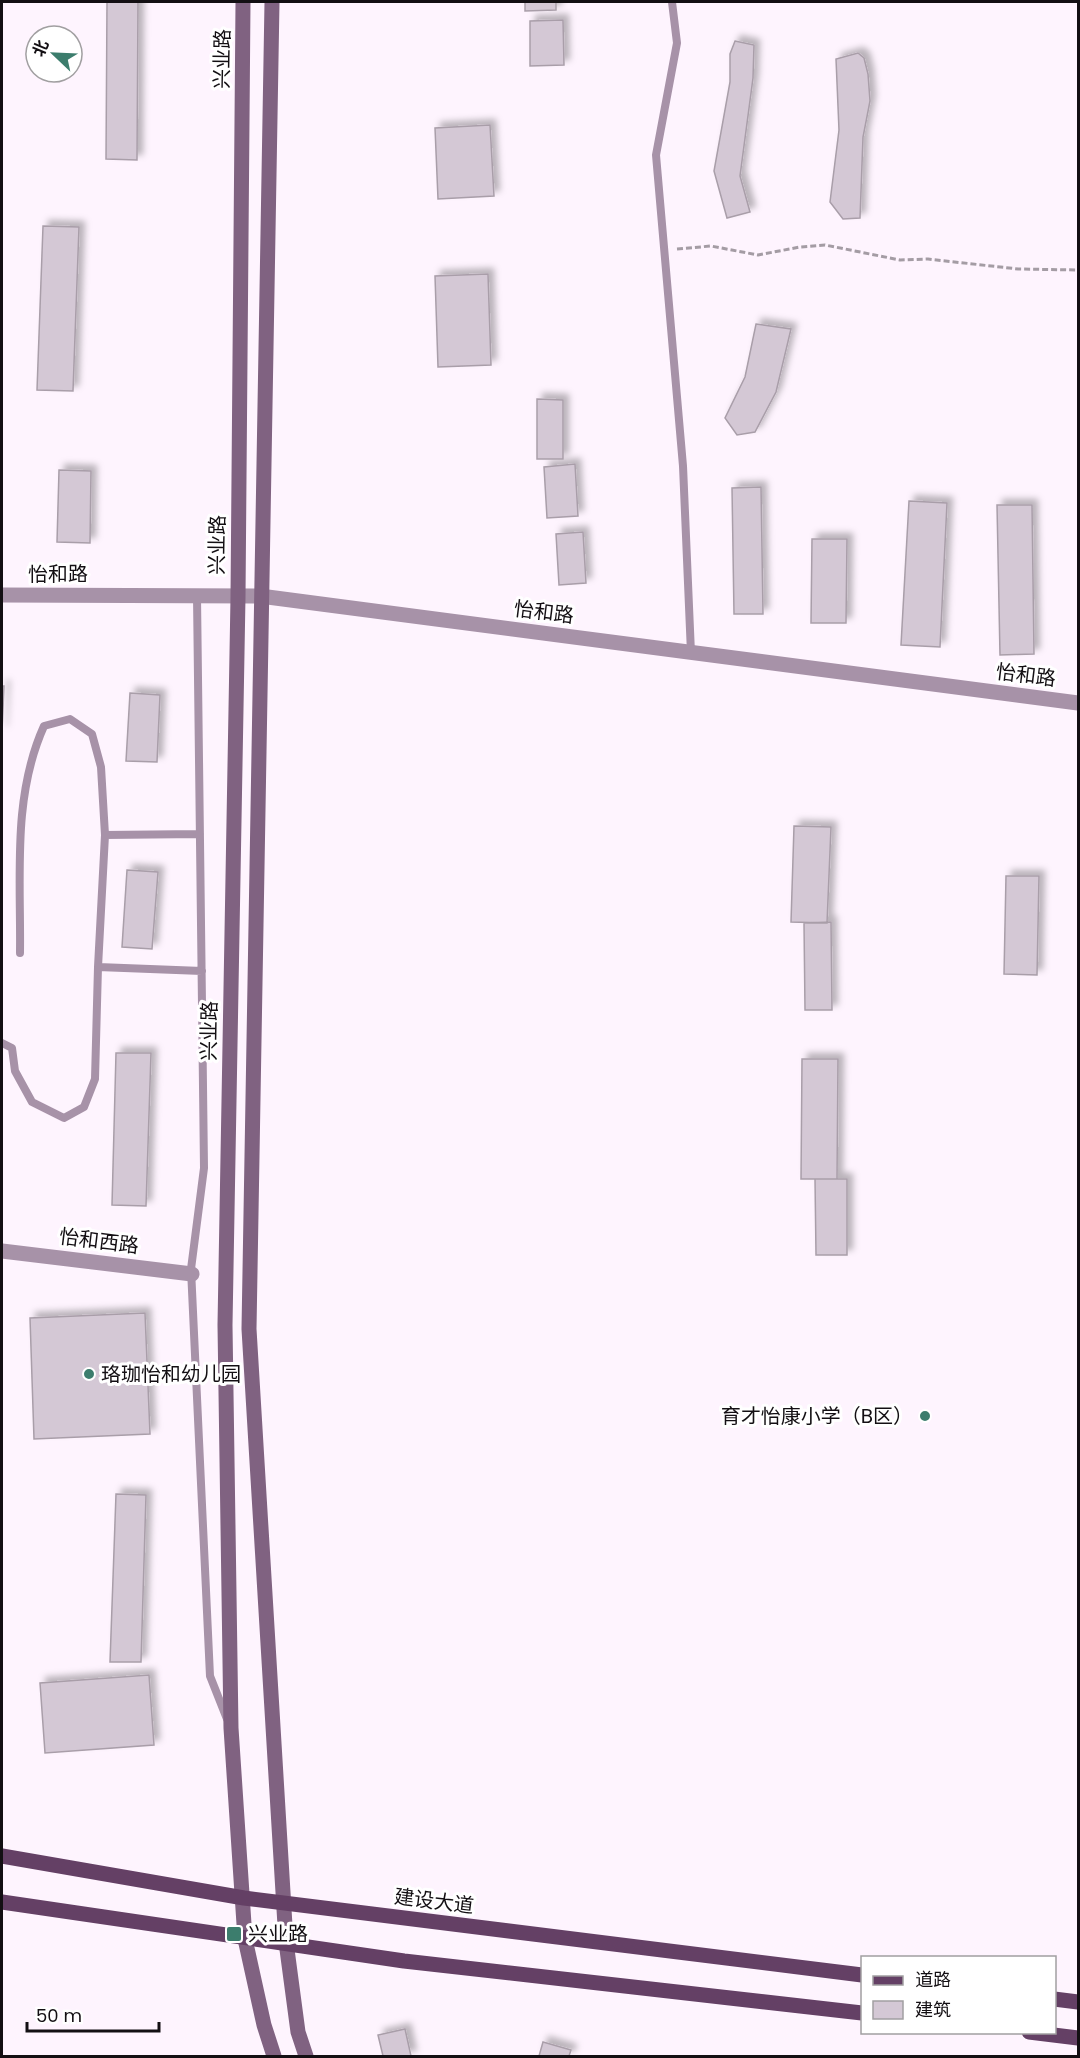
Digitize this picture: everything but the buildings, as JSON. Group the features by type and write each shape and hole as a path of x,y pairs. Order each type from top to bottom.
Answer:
{"main road":[{"name":"兴业路","path":"243,2 238,597 225,1325 231,1728 245,1939 264,2025 274,2056"},
{"path":"272,2 249,1329 286,1942 298,2032 306,2056"},
{"name":"建设大道","path":"2,1856 244,1898 861,1975"},
{"path":"2,1902 404,1961 861,2013"},
{"path":"1056,1999 1078,2002"},
{"path":"1045,2034 1078,2038"}],"street":[{"name":"怡和路","path":"2,595 260,596 1078,703"},
{"name":"怡和西路","path":"2,1251 192,1274"}],"lane":[{"path":"672,2 678,43 656,155 683,466 691,652"},
{"path":"197,596 204,1168 192,1274 210,1676 231,1728"},
{"path":"2,1043 12,1048 15,1071 32,1101 64,1118 84,1107 94,1079 105,835 101,767 92,734 70,719 44,726 32,753 21,810 20,953"},
{"path":"105,835 200,834"},
{"path":"98,967 202,971"}],"path":[{"path":"663,250 711,246 758,255 825,245 900,260 928,260 1018,269 1078,270"}],"place":[{"name":"珞珈怡和幼儿园","path":"89,1374"},
{"name":"育才怡康小学（B区）","path":"925,1416"},
{"name":"兴业路","path":"234,1934"}]}
